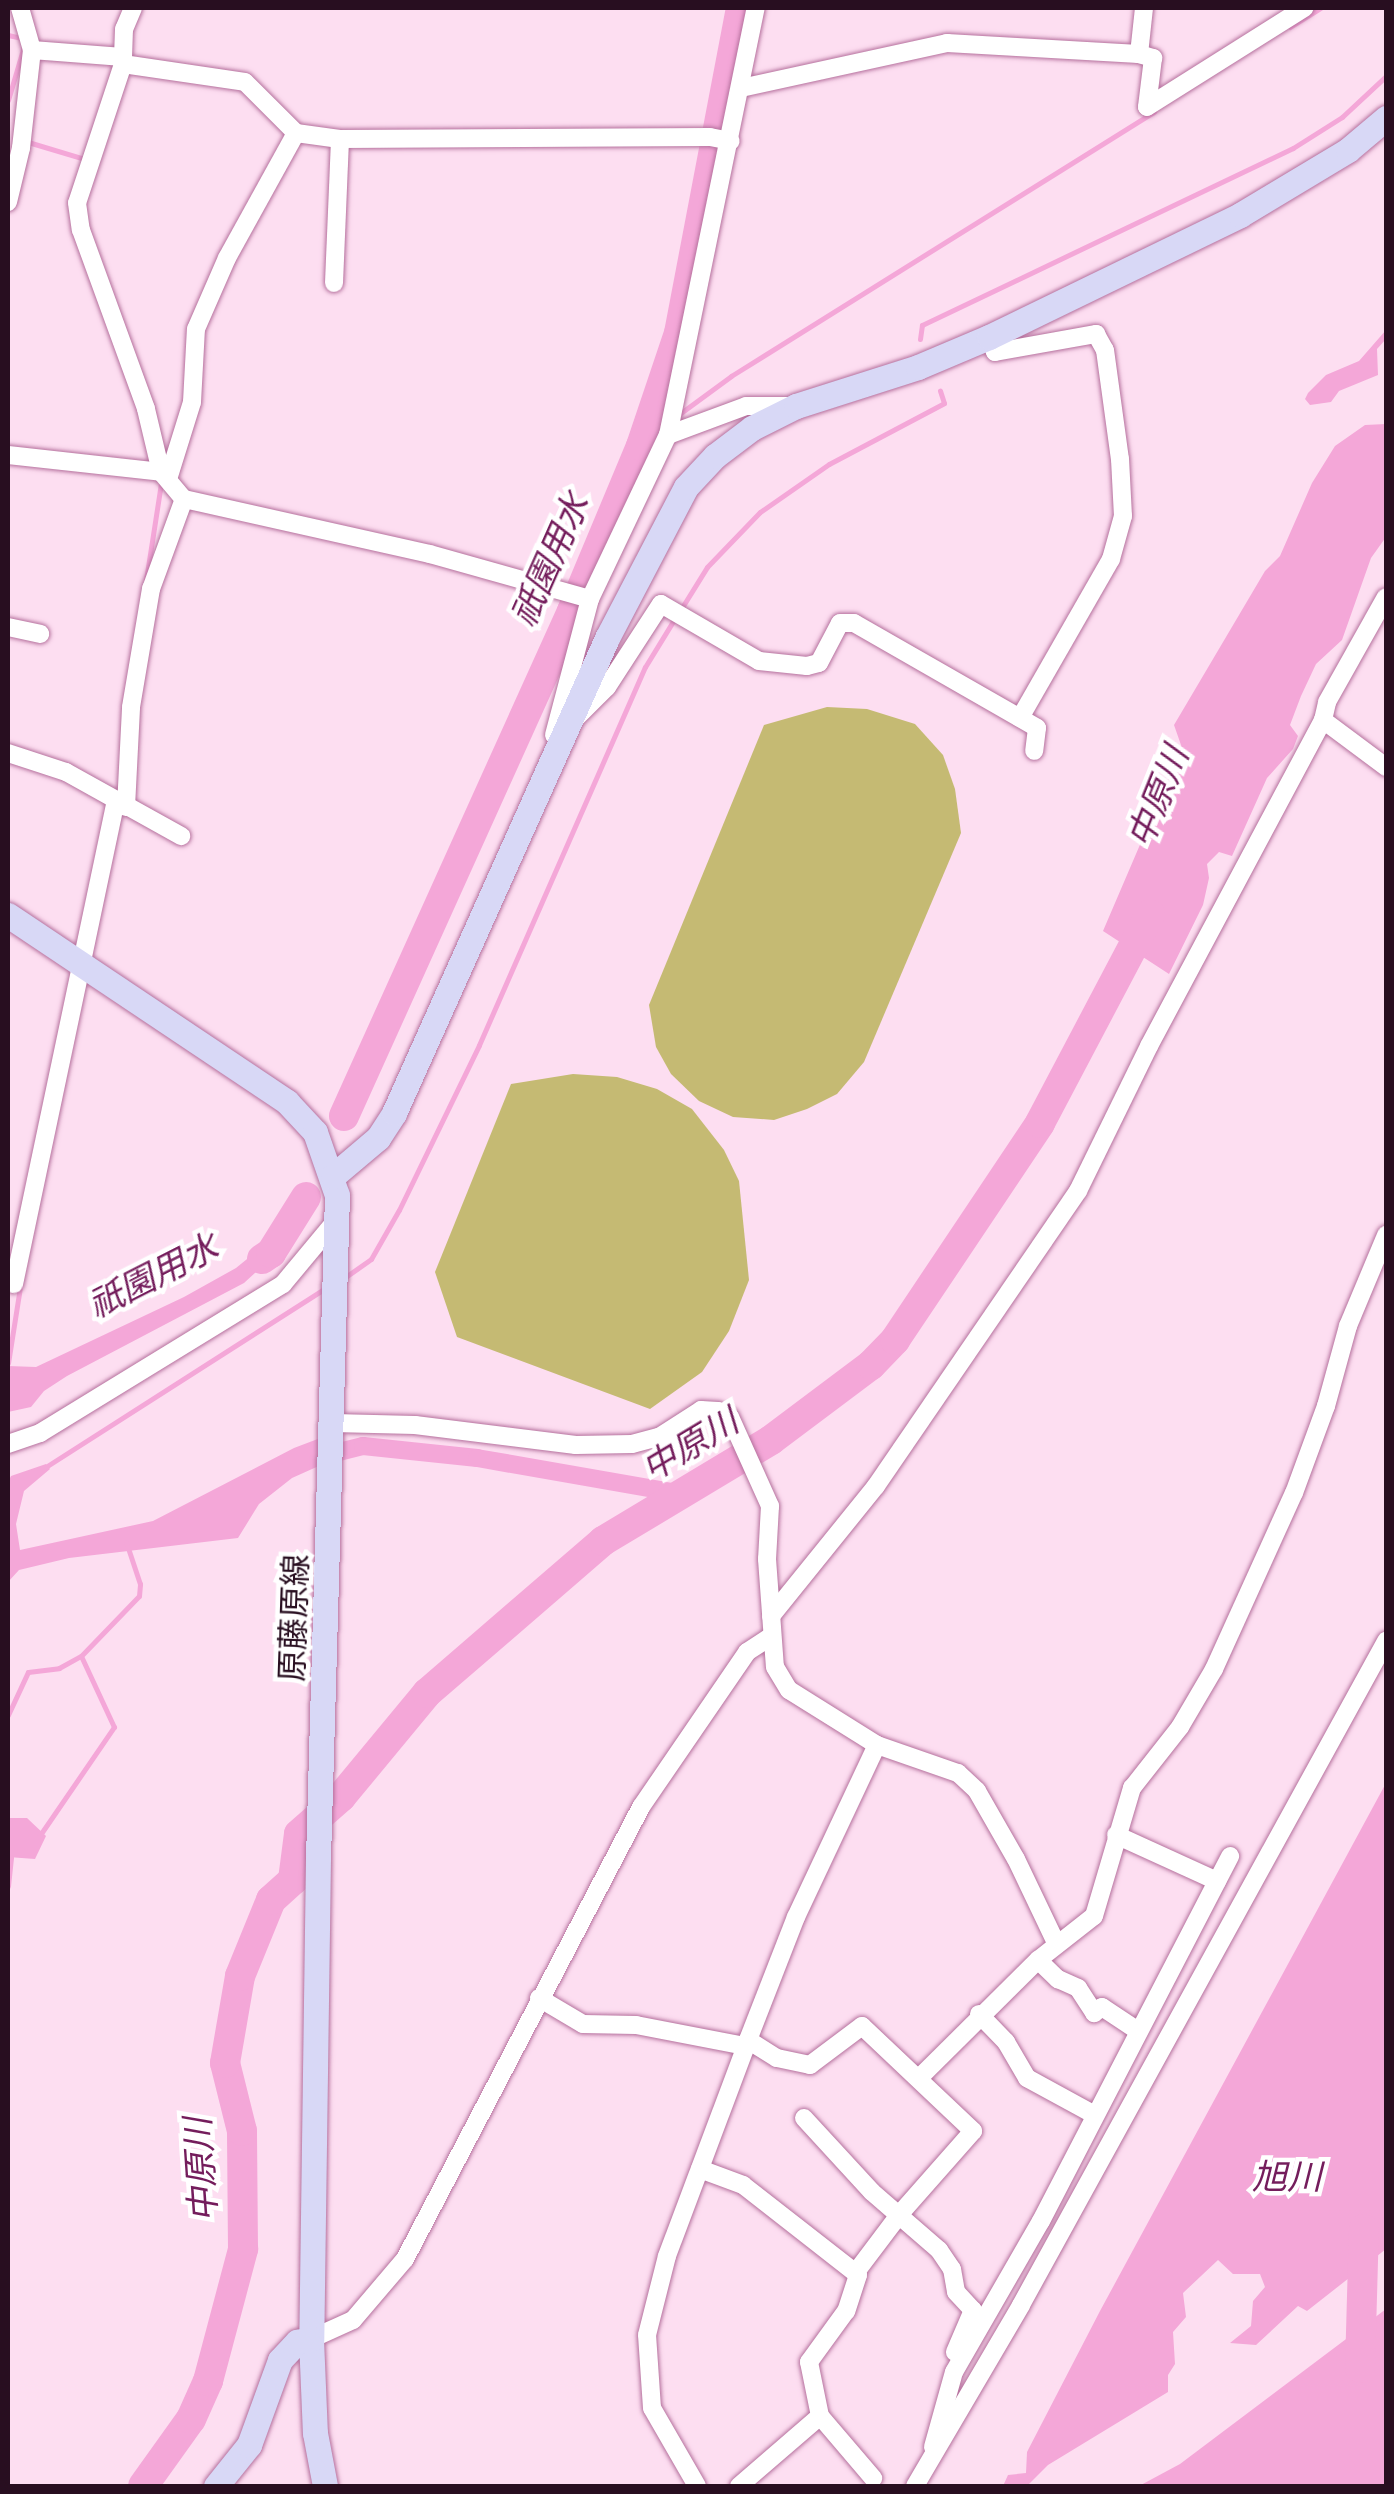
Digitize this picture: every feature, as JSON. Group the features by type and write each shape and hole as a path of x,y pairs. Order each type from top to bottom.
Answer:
{"street":[{"path":"8,202 21,148 32,50 20,8"},
{"path":"132,8 77,203 81,230 146,409 165,474 184,499 430,554 582,597"},
{"path":"547,762 582,597 669,424 722,139 741,88 756,8"},
{"path":"1140,54 1144,8"},
{"path":"741,88 948,43 1140,54 1153,58 1146,108 1304,8"},
{"path":"32,50 119,59 245,82 296,132 340,139 722,139"},
{"path":"333,1176 378,1138 394,1113 561,733 686,487 715,456 752,428 796,406 918,367 989,337 1240,215 1348,150 1386,118"},
{"path":"165,474 192,402 196,329 235,242 296,132"},
{"path":"334,283 340,139"},
{"path":"989,337 995,352 1096,334 1105,350 1120,459 1123,516 1111,558 1020,718"},
{"path":"669,424 746,406 796,406"},
{"path":"8,454 165,474"},
{"path":"14,1284 82,964 121,805 131,707 151,589 184,499"},
{"path":"771,1616 876,1486 1078,1191 1149,1046 1323,720 1327,702 1386,596"},
{"path":"561,733 607,686 661,604 759,661 807,666 819,662 840,623 854,624 1037,728 1034,752"},
{"path":"8,627 40,634"},
{"path":"1323,720 1386,767"},
{"path":"8,753 66,772 181,836"},
{"name":"原藤原線","path":"8,915 287,1102 315,1132 333,1176 338,1218 337,1282 318,1858 310,2339 315,2433 325,2486"},
{"path":"8,1444 40,1434 282,1284 338,1218"},
{"path":"919,2078 979,2014 1056,1943 1094,1916 1132,1788 1180,1727 1238,1623 1294,1492 1326,1406 1348,1326 1386,1235"},
{"path":"333,1431 415,1425 576,1445 632,1444 659,1437 701,1410 718,1410 730,1418 770,1506 775,1668 788,1690 876,1745 958,1773 976,1790 1016,1859 1056,1943"},
{"path":"216,2486 249,2445 280,2360 297,2342 353,2320 405,2259 640,1807 747,1652 772,1636"},
{"path":"915,2486 1386,1642"},
{"path":"697,2486 652,2408 647,2335 667,2256 746,2043 796,1917 876,1745"},
{"path":"1116,1835 1218,1881"},
{"path":"954,2372 1041,2221 1230,1856"},
{"path":"1038,1960 1058,1980 1078,1988 1094,2013 1102,2007 1138,2031"},
{"path":"540,1998 583,2024 636,2025 746,2043 777,2058 810,2065 862,2026 902,2069 919,2078 973,2131 898,2214 856,2272 846,2311 809,2362 820,2416 872,2478"},
{"path":"979,2014 1006,2042 1026,2078 1095,2115"},
{"path":"804,2118 939,2250 952,2269 956,2292 973,2310 955,2349 954,2372 930,2462"},
{"path":"700,2168 743,2184 856,2272"},
{"path":"739,2486 820,2416"}],"shaded area":[{"path":"827,707 867,709 915,724 943,755 955,789 961,833 864,1062 837,1094 807,1109 774,1120 733,1117 699,1101 671,1074 656,1047 649,1005 764,725"},
{"path":"573,1074 617,1077 657,1089 692,1109 724,1150 739,1181 749,1280 729,1331 702,1372 650,1409 457,1337 435,1272 511,1084"}],"water":[{"path":"1386,330 1386,339 1377,349 1378,375 1339,391 1331,402 1310,405 1305,399 1308,393 1326,375 1359,361"},
{"path":"1386,424 1386,537 1371,558 1342,640 1316,664 1301,696 1290,725 1298,736 1293,749 1267,778 1232,856 1219,852 1207,864 1209,878 1203,905 1169,974 1103,931 1178,756 1181,745 1174,725 1265,571 1280,556 1312,483 1335,446 1365,425"},
{"path":"276,1222 291,1233 288,1243 244,1283 67,1376 44,1391 31,1407 8,1412 8,1366 36,1367 184,1297 236,1268 262,1247"},
{"path":"323,1437 321,1465 292,1478 259,1504 238,1538 69,1558 19,1570 8,1582 11,1476 46,1464 50,1469 24,1491 16,1524 20,1550 153,1521"},
{"name":"旭川","path":"1386,1783 1386,2249 1307,2311 1298,2306 1256,2345 1230,2343 1251,2326 1253,2301 1265,2287 1260,2274 1233,2274 1218,2260 1183,2293 1186,2317 1173,2332 1175,2364 1168,2375 1168,2392 1048,2465 1027,2486 1003,2486 1008,2475 1026,2473 1027,2452 1100,2311"},
{"path":"8,1818 27,1818 46,1836 35,1859 8,1857"},
{"path":"1386,2309 1386,2486 1139,2486 1180,2464"}],"waterway":[{"name":"祇園用水","path":"344,1116 572,611 641,446 679,333 741,8"},
{"path":"1290,27 1321,8"},
{"path":"8,35 21,38"},
{"path":"8,100 24,46"},
{"path":"920,339 922,325 1293,148 1342,117 1386,76"},
{"path":"678,415 731,376 1154,112"},
{"path":"28,142 88,160"},
{"path":"681,609 707,567 760,512 829,464 944,403 940,391"},
{"path":"641,446 662,429"},
{"path":"146,580 161,483"},
{"path":"344,1278 371,1259 399,1210 479,1045 645,667 675,618"},
{"name":"中原川","path":"143,2486 191,2419 208,2381 243,2249 242,2131 225,2063 240,1976 271,1900 293,1880 299,1834 341,1797 427,1693 603,1541 771,1440 871,1365 895,1340 1040,1123 1150,914"},
{"name":"祇園用水","path":"262,1259 271,1253 306,1197"},
{"path":"8,1363 20,1287"},
{"path":"44,1468 325,1288"},
{"path":"323,1456 363,1446 477,1458 678,1493"},
{"path":"40,1835 114,1727 81,1656 139,1596 140,1584 126,1542"},
{"path":"8,1715 28,1672 59,1668 81,1656"},
{"path":"8,1886 11,1857"},
{"name":"旭川","path":"1360,2368 1364,2229"}]}
